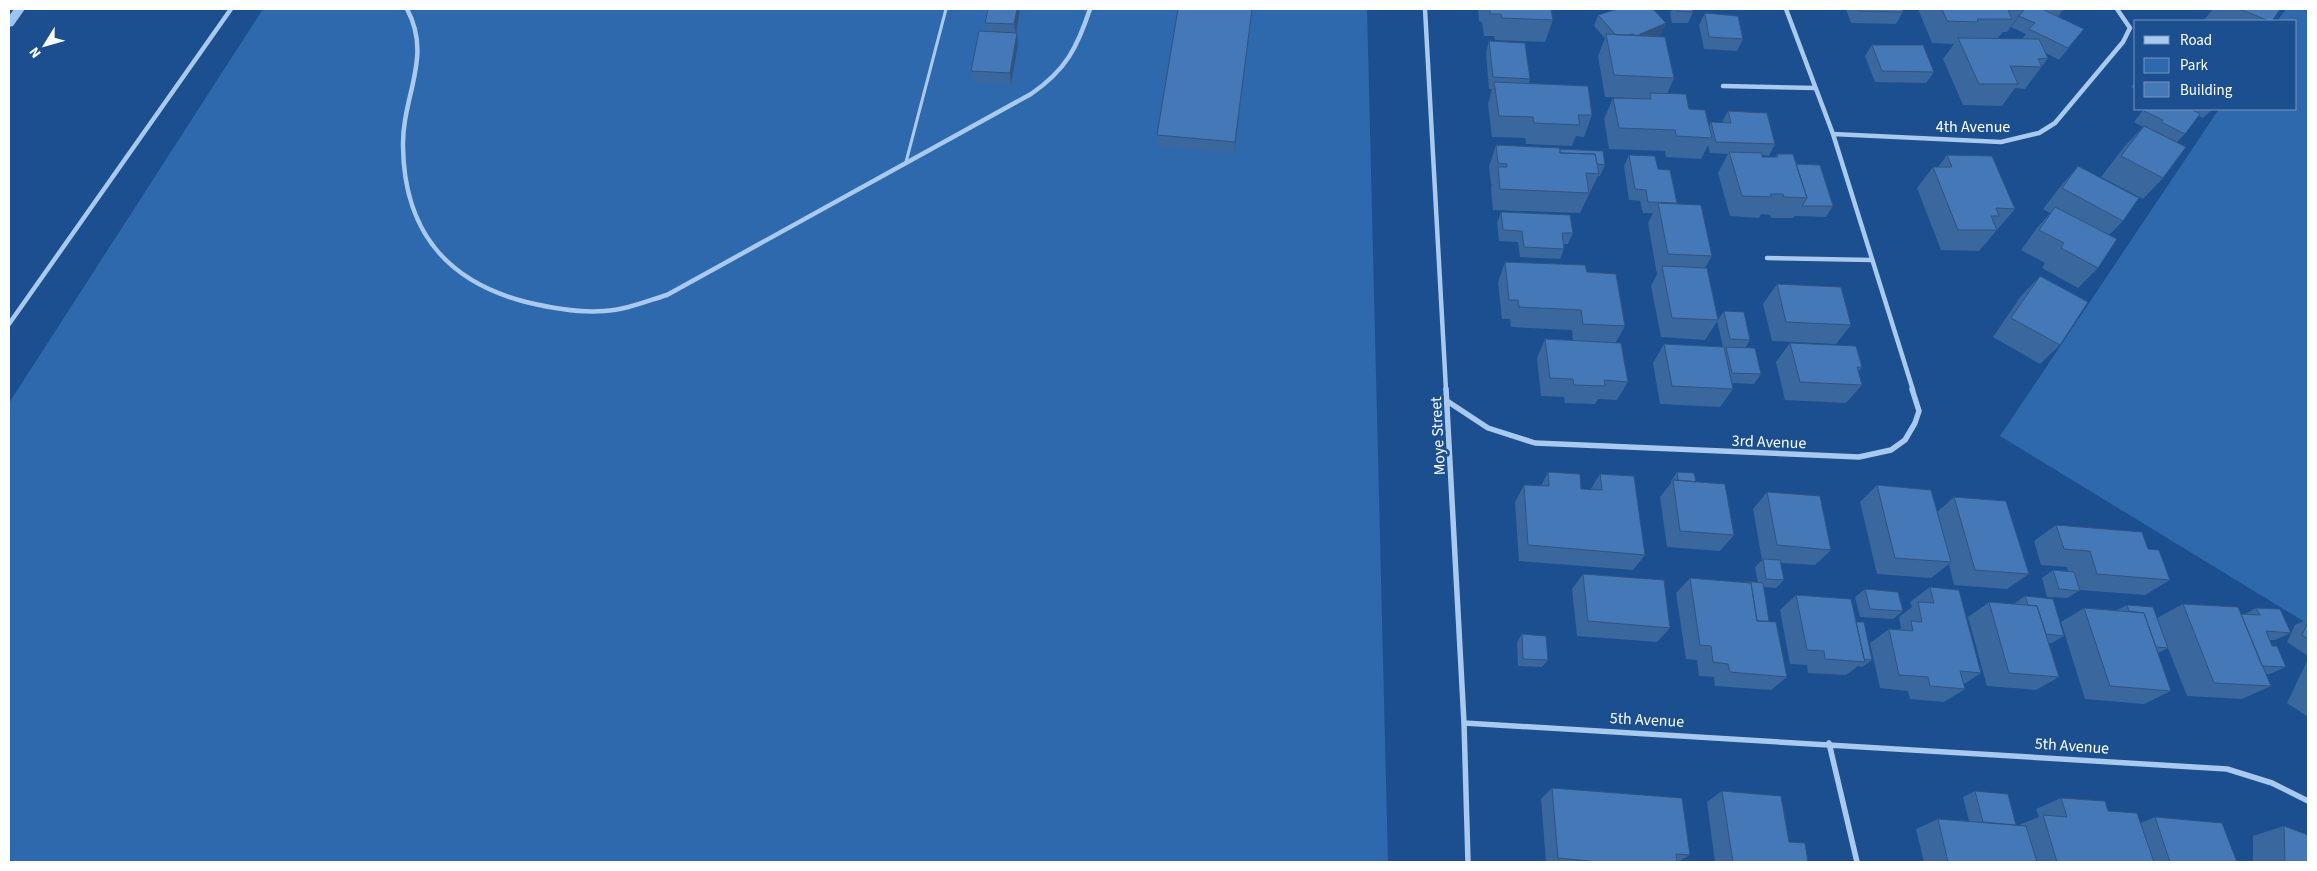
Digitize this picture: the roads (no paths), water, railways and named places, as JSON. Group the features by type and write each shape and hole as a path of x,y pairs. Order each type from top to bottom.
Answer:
{"street":[{"path":"9,324 230,10 237,9"},
{"path":"407,9 417,31 419,54 403,130 404,163 409,196 420,226 441,257 467,277 511,299 549,308 605,311 667,295 1048,84 1070,61 1078,46 1090,9"},
{"name":"Moye Street","path":"1425,9 1464,723 1468,862"},
{"name":"3rd Avenue","path":"1447,401 1488,428 1535,443 1859,457 1883,454 1901,444 1914,429 1919,411 1833,134 1786,9"},
{"name":"4th Avenue","path":"1833,134 2002,142 2039,133 2055,124 2123,42 2130,28 2118,9"},
{"path":"1724,86 1815,88"},
{"path":"1767,258 1872,260"},
{"name":"5th Avenue","path":"1464,723 1829,743 2227,768 2272,783 2308,801"},
{"path":"1829,743 1856,862"}],"lane":[{"path":"906,162 946,9"}],"waterway":[{"path":"9,23 20,9"}]}
